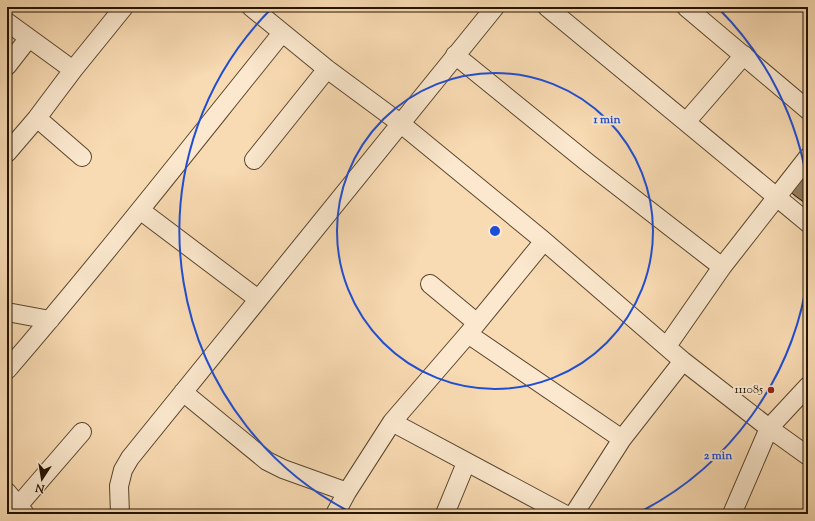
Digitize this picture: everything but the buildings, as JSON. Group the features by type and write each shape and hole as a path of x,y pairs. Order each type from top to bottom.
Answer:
{"street":[{"path":"7,153 37,118 73,70 124,7"},
{"path":"251,7 327,69 400,123 544,241 683,361 769,428 808,456"},
{"path":"122,514 119,486 123,470 130,458 495,7"},
{"path":"547,7 808,223"},
{"path":"686,7 808,110"},
{"path":"7,22 28,39 73,70"},
{"path":"7,370 140,210 282,33"},
{"path":"7,66 28,39"},
{"path":"455,55 588,163 722,267"},
{"path":"686,122 744,55"},
{"path":"254,160 327,69"},
{"path":"37,118 82,157"},
{"path":"667,346 722,267 808,157"},
{"path":"140,210 258,299"},
{"path":"335,514 347,492 392,422 473,328 544,241"},
{"path":"430,284 473,328 622,439"},
{"path":"7,312 50,320"},
{"path":"574,514 622,439 683,361"},
{"path":"732,514 769,428 808,386"},
{"path":"183,392 267,461 283,469 347,492"},
{"path":"392,422 466,463 564,514"},
{"path":"7,492 22,510 82,432"},
{"path":"445,514 466,463"}],"place":[{"name":"111085","path":"771,390"}]}
